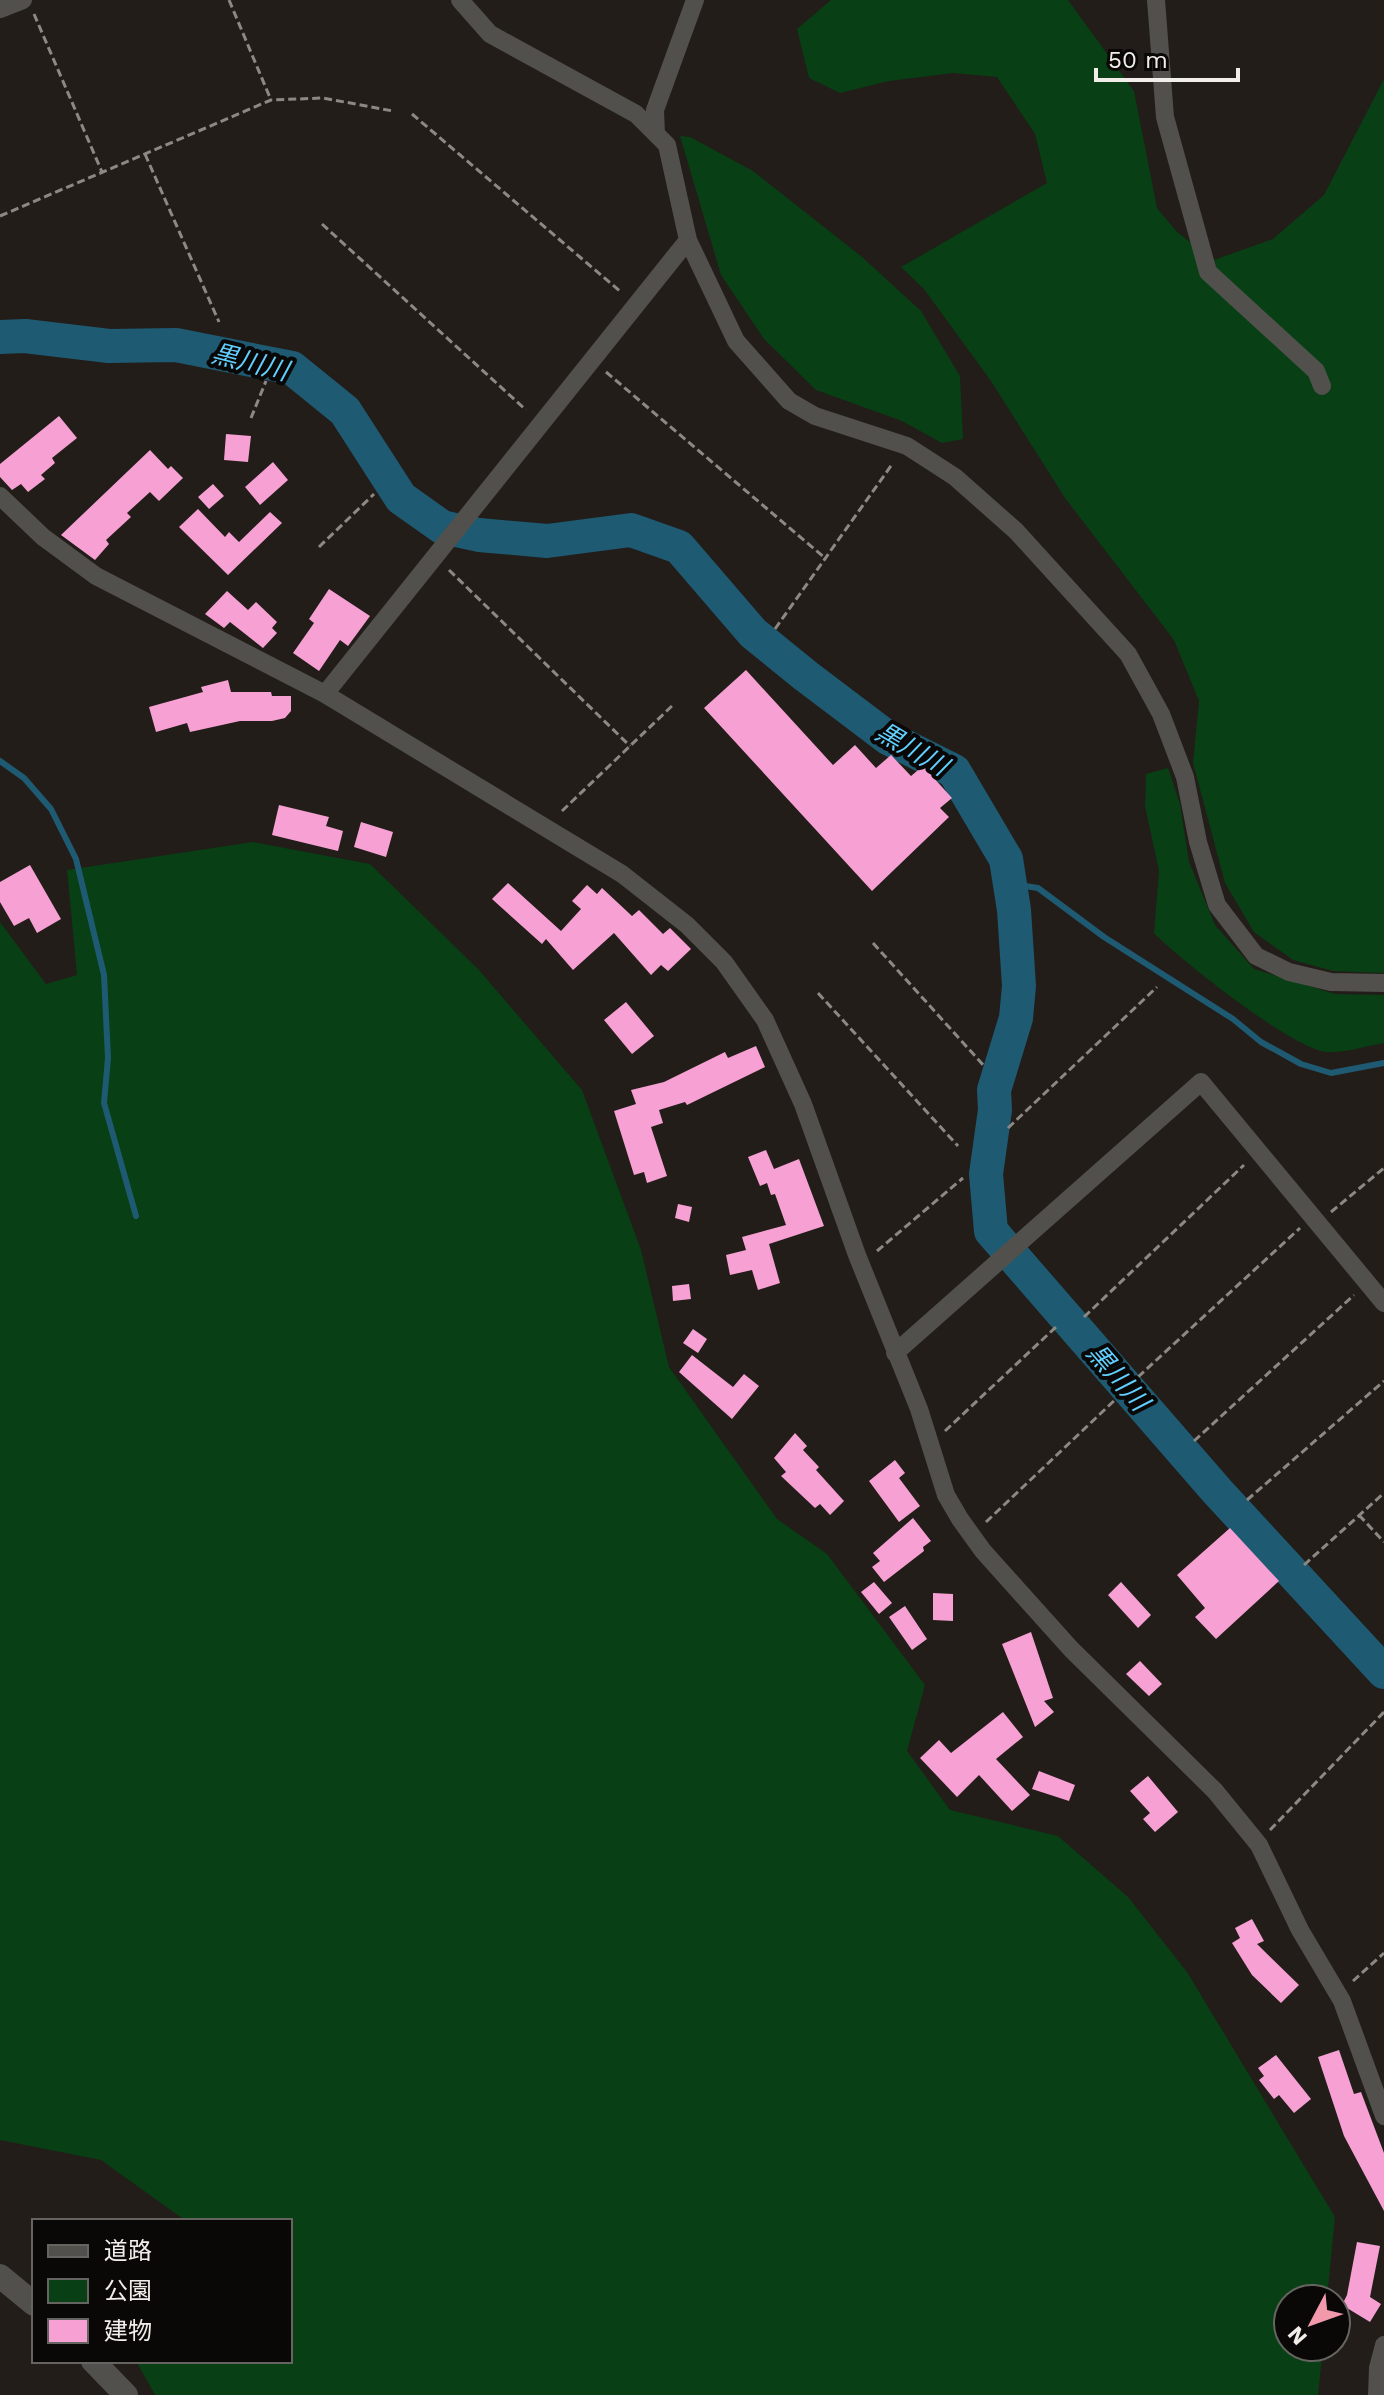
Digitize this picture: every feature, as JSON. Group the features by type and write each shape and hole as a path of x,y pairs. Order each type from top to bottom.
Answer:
{"street":[{"path":"460,0 490,34 636,114 667,145 688,240 736,341 789,401 815,416 907,446 955,477 1016,531 1128,654 1161,714 1185,777 1198,842 1217,905 1256,956 1289,972 1331,982 1384,983"},
{"path":"656,134 655,110 695,0"},
{"path":"1156,0 1165,117 1208,272 1316,371 1322,386"},
{"path":"0,9 27,4"},
{"path":"325,694 688,240"},
{"path":"0,496 43,537 96,576 325,694 622,874 687,925 724,962 765,1020 781,1051 919,1409 946,1495 983,1551 1071,1649 1215,1791 1259,1845 1300,1930 1342,2001 1384,2116"},
{"path":"895,1353 1201,1082 1384,1303"},
{"path":"0,2276 32,2302"},
{"path":"1377,2395 1378,2368 1384,2345"},
{"path":"95,2363 126,2395"}],"path":[{"path":"229,0 271,100"},
{"path":"27,4 102,172"},
{"path":"0,216 271,100 323,98 393,111"},
{"path":"412,114 621,292"},
{"path":"145,154 219,322"},
{"path":"322,224 526,410"},
{"path":"604,371 825,558"},
{"path":"251,418 266,381"},
{"path":"775,629 893,463"},
{"path":"319,547 374,494"},
{"path":"443,565 630,746"},
{"path":"562,811 674,704"},
{"path":"873,943 985,1067"},
{"path":"1008,1128 1157,987"},
{"path":"818,993 958,1146"},
{"path":"1084,1317 1249,1159"},
{"path":"1325,1217 1384,1168"},
{"path":"874,1253 963,1178"},
{"path":"1138,1377 1303,1225"},
{"path":"1194,1441 1357,1292"},
{"path":"945,1431 1057,1326"},
{"path":"1247,1500 1384,1381"},
{"path":"984,1524 1118,1397"},
{"path":"1304,1565 1384,1493"},
{"path":"1359,1515 1384,1542"},
{"path":"1268,1833 1384,1712"},
{"path":"1350,1984 1384,1953"}],"green space":[{"path":"831,0 1068,0 1134,91 1157,208 1177,232 1214,260 1273,239 1324,195 1384,79 1384,973 1333,971 1293,960 1254,932 1225,883 1193,763 1199,701 1174,640 1065,498 991,381 924,289 901,267 1047,183 1035,134 997,77 953,73 889,81 840,93 809,78 797,29"},
{"path":"680,136 690,137 753,171 862,257 921,311 960,376 963,439 942,443 902,421 816,390 764,339 721,275"},
{"path":"1168,768 1180,804 1189,862 1215,925 1254,969 1335,994 1384,995 1384,1043 1335,1052 1312,1048 1238,1002 1154,933 1159,871 1145,806 1146,774"},
{"path":"253,842 370,864 478,969 582,1090 641,1250 669,1367 777,1519 827,1554 925,1685 907,1751 950,1810 1058,1836 1128,1897 1187,1972 1335,2217 1329,2283 1272,2283 1272,2363 1321,2363 1318,2395 155,2395 137,2363 292,2363 292,2219 183,2219 101,2160 0,2140 0,922 46,984 77,975 67,870"}],"building":[{"path":"59,416 77,438 52,458 55,463 41,475 45,479 28,492 21,484 12,490 0,477 0,464"},
{"path":"226,434 251,436 248,462 224,460"},
{"path":"150,450 168,469 171,466 183,478 159,501 150,492 127,513 131,517 106,540 109,544 95,560 61,535"},
{"path":"273,462 288,480 260,505 245,487"},
{"path":"213,484 224,496 209,509 198,497"},
{"path":"198,509 225,537 229,532 239,542 270,512 282,523 228,575 179,527"},
{"path":"329,589 370,616 348,646 340,640 319,671 293,653 314,623 309,619"},
{"path":"227,591 248,610 256,602 277,622 272,628 277,633 263,648 230,622 224,628 205,614"},
{"path":"746,670 833,765 855,745 876,768 891,755 911,776 923,766 952,798 940,808 949,817 872,891 704,708"},
{"path":"228,680 231,692 271,692 272,696 291,696 291,711 285,718 272,721 240,721 190,732 187,723 156,732 149,707 203,692 201,687"},
{"path":"279,805 329,817 326,826 343,831 338,851 272,835"},
{"path":"361,822 393,832 386,857 354,847"},
{"path":"30,865 61,919 37,933 29,918 14,926 0,902 0,882"},
{"path":"508,883 561,931 581,909 572,901 587,885 597,894 602,888 632,916 639,910 663,934 670,928 691,949 668,971 661,965 651,975 614,933 573,970 546,939 542,944 492,899"},
{"path":"626,1002 654,1036 632,1054 604,1020"},
{"path":"756,1046 765,1067 687,1105 685,1102 659,1110 663,1123 651,1127 667,1176 647,1183 644,1172 634,1175 614,1111 636,1104 631,1090 664,1082 725,1052 728,1058"},
{"path":"766,1150 774,1169 799,1159 824,1226 769,1244 780,1283 758,1290 752,1270 730,1275 726,1255 746,1250 742,1237 786,1225 775,1194 771,1195 767,1183 760,1186 748,1157"},
{"path":"678,1204 692,1207 689,1222 675,1218"},
{"path":"689,1284 691,1299 673,1301 672,1286"},
{"path":"693,1329 707,1339 698,1353 683,1343"},
{"path":"692,1355 733,1387 744,1374 759,1386 732,1419 679,1372"},
{"path":"795,1433 807,1446 803,1450 819,1467 816,1470 844,1501 830,1515 820,1504 815,1508 781,1476 786,1472 774,1458"},
{"path":"895,1460 905,1473 899,1478 920,1506 899,1522 869,1481"},
{"path":"913,1518 931,1541 923,1547 924,1551 884,1582 872,1567 880,1561 873,1553"},
{"path":"1230,1528 1279,1581 1216,1639 1195,1617 1205,1608 1177,1575"},
{"path":"874,1582 892,1603 879,1614 861,1592"},
{"path":"1121,1582 1151,1615 1138,1628 1108,1595"},
{"path":"933,1593 953,1594 953,1621 933,1620"},
{"path":"905,1606 927,1639 912,1650 889,1617"},
{"path":"1031,1632 1053,1698 1044,1701 1054,1712 1035,1727 1002,1644"},
{"path":"1140,1661 1162,1684 1149,1696 1126,1674"},
{"path":"1003,1712 1023,1737 996,1759 1030,1795 1012,1811 979,1775 957,1797 920,1758 939,1740 951,1753"},
{"path":"1039,1771 1075,1785 1069,1801 1032,1789"},
{"path":"1148,1776 1178,1812 1155,1832 1143,1819 1150,1813 1130,1791"},
{"path":"1252,1919 1264,1941 1257,1944 1299,1985 1281,2003 1252,1975 1232,1943 1240,1938 1235,1928"},
{"path":"1339,2050 1354,2094 1361,2092 1384,2153 1384,2211 1344,2136 1318,2057"},
{"path":"1276,2055 1311,2099 1294,2113 1279,2095 1274,2099 1259,2080 1264,2076 1258,2068"},
{"path":"1357,2242 1380,2246 1370,2297 1381,2304 1370,2322 1352,2311 1352,2283 1349,2283"}],"waterway":[{"name":"黒川川","path":"0,337 25,336 109,346 176,345 292,368 345,411 401,498 442,527 479,535 547,541 631,530 679,547 753,633 888,738 954,771 1006,859 1014,910 1019,986 1016,1018 994,1090 995,1110 986,1174 991,1231 1217,1491 1384,1672"},
{"path":"0,761 24,778 51,809 76,859 104,975 108,1058 104,1103 136,1216"},
{"path":"1012,884 1038,888 1104,937 1233,1019 1261,1042 1301,1064 1331,1073 1384,1063"}]}
